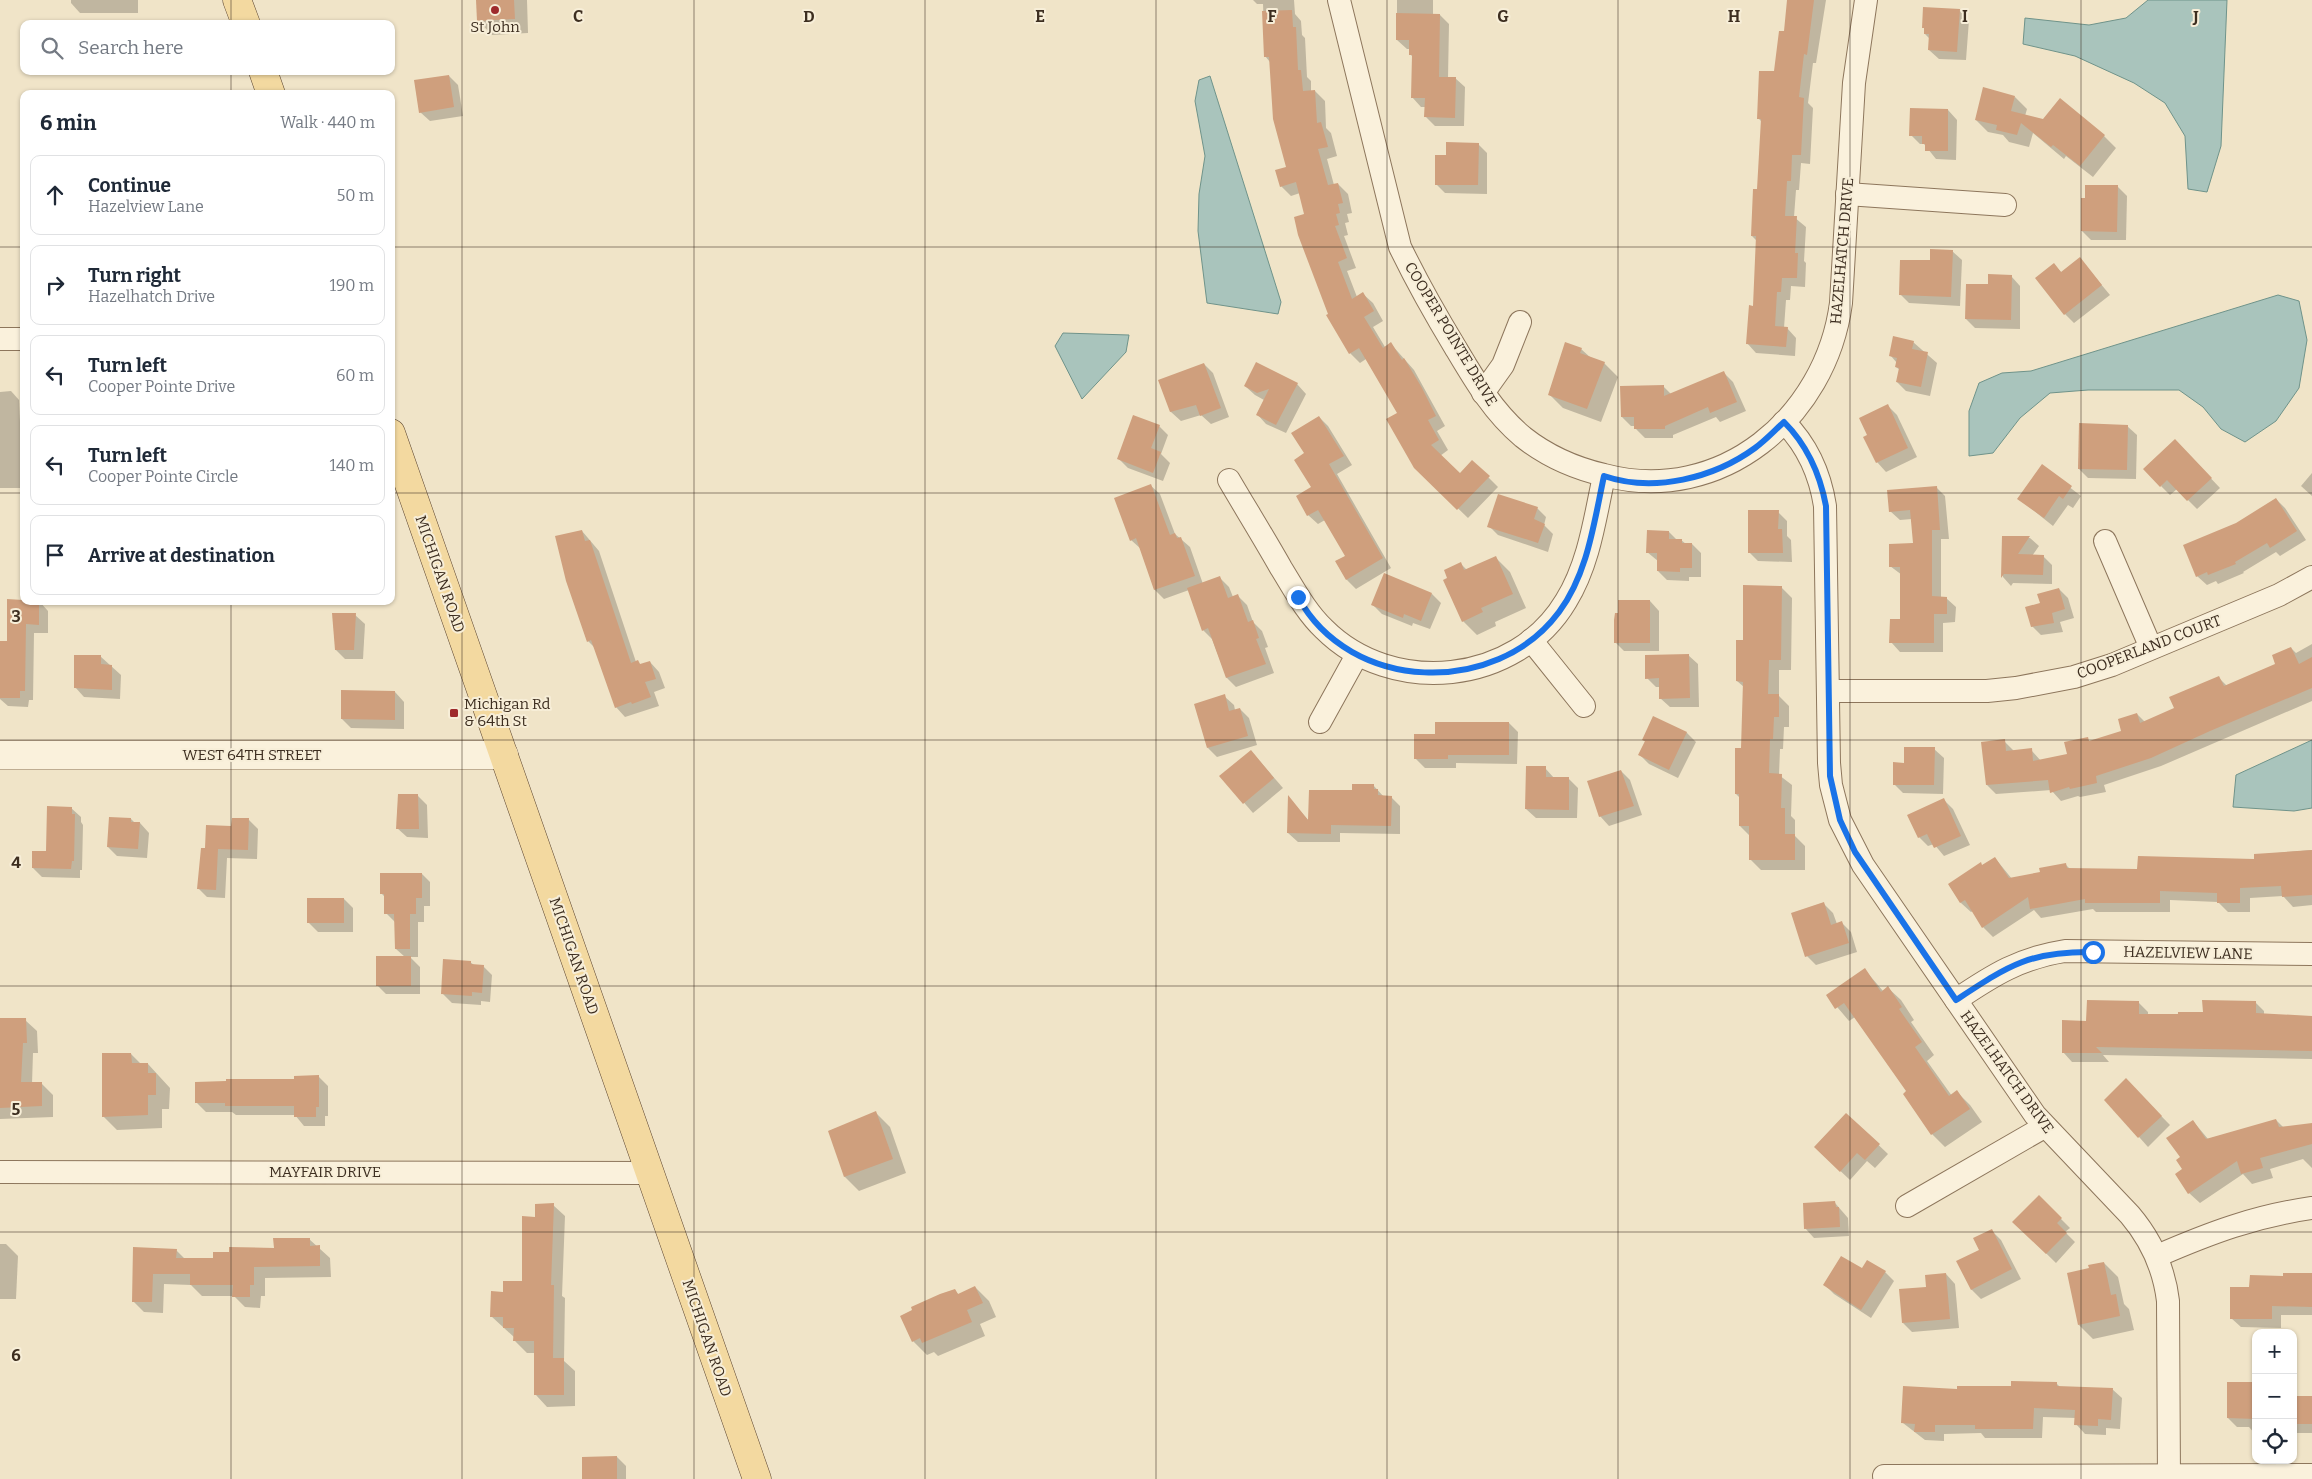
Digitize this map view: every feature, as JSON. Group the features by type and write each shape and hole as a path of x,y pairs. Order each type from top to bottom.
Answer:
{"main road":[{"path":"237,0 244,20"},
{"path":"264,75 270,90"},
{"name":"MICHIGAN ROAD","path":"395,444 757,1479"}],"street":[{"name":"COOPER POINTE DRIVE","path":"1339,0 1400,247 1414,277 1483,393 1509,425 1540,450 1567,463 1624,481 1663,482 1692,478 1738,460 1770,436 1784,422"},
{"name":"HAZELHATCH DRIVE","path":"1866,0 1854,83 1841,302 1835,333 1815,381 1784,422 1809,455 1820,480 1826,506 1830,776 1840,820 1863,865 2044,1127 2130,1215 2144,1231 2157,1256 2163,1272 2168,1301 2169,1477"},
{"path":"1847,194 2005,205"},
{"path":"1483,393 1503,365 1520,322"},
{"path":"0,340 20,340"},
{"path":"1229,480 1308,612 1324,630 1357,655 1385,667 1426,674 1446,674 1467,671 1506,657 1532,640 1558,614 1576,585 1584,562 1604,476"},
{"path":"2105,540 2151,648"},
{"name":"COOPERLAND COURT","path":"1829,691 1967,692 2016,688 2074,677 2112,665 2280,595 2312,577"},
{"path":"1532,640 1584,706"},
{"path":"1320,722 1357,655"},
{"name":"WEST 64TH STREET","path":"0,755 504,755"},
{"name":"HAZELVIEW LANE","path":"1956,1000 2013,964 2038,956 2065,951 2312,954"},
{"path":"1907,1206 2044,1127"},
{"name":"MAYFAIR DRIVE","path":"0,1172 650,1173"},
{"path":"2157,1256 2213,1232 2251,1220 2312,1208"},
{"path":"1884,1476 2169,1477 2312,1475"}],"water":[{"path":"2148,0 2227,0 2221,146 2207,192 2188,189 2185,136 2165,103 2134,83 2075,56 2023,44 2025,18 2089,25 2126,18"},
{"path":"1210,76 1281,302 1278,314 1207,303 1198,231 1199,194 1205,156 1195,101 1199,80"},
{"path":"2278,295 2299,301 2307,340 2299,388 2276,421 2245,442 2221,429 2203,407 2179,390 2088,390 2050,393 2020,418 1993,453 1969,456 1969,411 1979,383 2002,373 2031,371"},
{"path":"1063,333 1129,335 1126,352 1082,399 1055,346"},
{"path":"2312,740 2312,808 2294,811 2233,807 2236,775"}],"building":[{"name":"St John","path":"476,0 514,0 515,19 477,21"},
{"path":"1787,0 1814,0 1807,55 1804,54 1799,97 1804,98 1801,155 1792,155 1791,181 1787,181 1785,216 1797,216 1795,253 1798,253 1797,278 1782,278 1781,292 1777,292 1775,326 1788,327 1786,347 1746,344 1749,305 1753,306 1756,236 1751,236 1753,189 1757,189 1761,119 1757,119 1759,71 1774,71 1779,31 1784,31"},
{"path":"1923,7 1960,9 1957,52 1928,50 1929,34 1924,34 1924,28 1922,28"},
{"path":"1292,10 1293,27 1296,27 1298,70 1301,70 1303,91 1315,90 1317,123 1321,122 1328,147 1318,149 1328,185 1338,183 1343,203 1338,204 1340,213 1336,214 1339,225 1335,226 1347,258 1338,262 1352,299 1363,292 1374,311 1364,317 1383,348 1391,342 1402,360 1404,358 1422,388 1436,416 1428,420 1439,440 1431,445 1460,473 1472,460 1490,476 1457,510 1414,468 1386,419 1397,413 1359,348 1349,354 1326,315 1328,314 1298,235 1294,217 1304,214 1296,182 1280,187 1275,170 1286,167 1273,119 1269,57 1264,57 1262,11"},
{"path":"1396,13 1440,14 1439,77 1456,77 1455,118 1424,117 1425,98 1411,98 1412,55 1409,55 1409,40 1396,40"},
{"path":"449,75 454,107 419,113 414,80"},
{"path":"1983,87 2015,96 2011,111 2043,119 2060,98 2105,135 2080,166 2053,145 2051,147 2021,123 2017,135 1996,130 1997,125 1975,120"},
{"path":"1910,108 1948,109 1948,151 1925,151 1925,144 1922,144 1922,136 1909,136"},
{"path":"1446,142 1479,143 1478,185 1435,185 1435,155 1446,155"},
{"path":"2085,185 2118,185 2117,232 2081,231 2081,198 2085,198"},
{"path":"1930,249 1953,250 1951,297 1899,295 1900,260 1930,260"},
{"path":"2080,257 2102,285 2064,315 2035,278 2054,263 2061,272"},
{"path":"1988,274 2012,275 2011,320 1965,319 1966,284 1988,284"},
{"path":"1893,336 1914,341 1912,349 1928,352 1921,387 1896,382 1899,368 1895,367 1897,358 1889,356"},
{"path":"1565,342 1582,348 1580,353 1605,362 1587,409 1548,395"},
{"path":"1256,362 1298,383 1276,425 1256,415 1269,389 1257,393 1244,386"},
{"path":"1204,363 1221,408 1200,416 1196,405 1170,412 1158,380"},
{"path":"1724,371 1737,402 1710,413 1708,407 1665,426 1665,429 1634,429 1634,417 1621,417 1620,386 1664,385 1664,396"},
{"path":"1888,404 1908,448 1876,463 1863,437 1867,435 1859,418"},
{"path":"1133,415 1160,425 1151,448 1161,452 1153,473 1117,459"},
{"path":"1319,416 1344,456 1329,464 1383,558 1346,580 1335,561 1345,556 1318,510 1307,516 1296,496 1311,487 1294,460 1304,453 1291,433"},
{"path":"2079,423 2128,425 2127,470 2078,469"},
{"path":"2175,439 2212,478 2187,501 2167,480 2160,487 2143,469"},
{"path":"2042,464 2072,486 2063,499 2059,496 2044,518 2017,499"},
{"path":"1151,484 1170,535 1175,533 1177,538 1181,537 1195,576 1154,590 1136,538 1130,541 1114,498"},
{"path":"1937,486 1940,530 1932,530 1932,596 1947,597 1947,614 1934,614 1934,643 1889,643 1890,619 1900,619 1900,567 1889,567 1889,544 1913,543 1910,510 1889,512 1887,490"},
{"path":"1498,494 1538,507 1534,519 1545,524 1538,543 1487,527"},
{"path":"2276,498 2297,531 2270,548 2267,543 2235,562 2236,564 2208,575 2207,572 2196,577 2183,545 2236,523"},
{"path":"1748,510 1779,510 1778,529 1782,529 1783,553 1748,553"},
{"path":"582,530 585,541 590,540 631,663 638,660 640,664 650,661 656,679 645,682 651,697 632,704 631,702 615,708 591,640 587,642 566,581 555,536"},
{"path":"1647,530 1669,531 1669,539 1682,539 1682,543 1692,543 1692,568 1680,568 1680,572 1657,571 1657,553 1646,553"},
{"path":"2002,536 2030,536 2018,554 2044,555 2043,575 2004,574 2001,578"},
{"path":"1496,556 1513,594 1481,608 1483,612 1462,622 1443,580 1447,578 1444,570 1461,562 1464,570"},
{"path":"1384,573 1432,593 1421,621 1404,614 1403,618 1371,605"},
{"path":"1220,576 1228,598 1238,594 1248,622 1253,620 1259,638 1256,639 1266,664 1226,678 1208,628 1202,631 1187,588"},
{"path":"1743,585 1782,586 1781,660 1769,660 1768,694 1779,694 1779,717 1774,717 1773,739 1770,739 1769,773 1782,774 1781,808 1785,808 1785,834 1795,834 1795,860 1749,860 1749,826 1739,826 1739,794 1735,794 1735,748 1741,748 1743,682 1736,681 1736,640 1743,640"},
{"path":"2059,588 2065,609 2052,613 2054,623 2031,627 2025,607 2040,603 2037,594"},
{"path":"7,599 20,600 20,605 39,605 39,625 26,624 25,691 20,691 20,698 0,698 0,641 7,641"},
{"path":"1618,600 1650,600 1650,643 1614,643 1614,620 1615,613 1618,613"},
{"path":"332,613 356,613 354,650 335,650"},
{"path":"2291,647 2299,664 2312,657 2312,688 2151,758 2096,776 2097,783 2070,789 2069,787 2050,793 2048,780 1986,785 1981,742 2005,739 2006,751 2032,748 2033,761 2067,754 2064,742 2088,737 2089,741 2121,731 2118,719 2137,713 2140,723 2174,708 2169,697 2219,676 2224,686 2275,664 2272,655"},
{"path":"1689,654 1690,698 1659,699 1659,678 1645,679 1645,655"},
{"path":"74,655 101,655 101,664 112,665 112,690 74,688"},
{"path":"341,690 395,691 395,720 341,719"},
{"path":"1225,694 1229,711 1240,708 1248,736 1207,748 1194,704"},
{"path":"1653,716 1687,732 1669,770 1638,755 1645,741 1642,740"},
{"path":"1435,722 1509,722 1509,755 1448,755 1448,759 1414,759 1414,734 1435,734"},
{"path":"1904,747 1935,747 1934,785 1893,785 1893,762 1904,763"},
{"path":"1251,750 1274,778 1243,804 1219,776"},
{"path":"1526,766 1546,766 1546,777 1569,777 1569,810 1525,809"},
{"path":"1621,770 1634,806 1599,817 1587,781"},
{"path":"1352,784 1374,784 1374,789 1378,789 1378,795 1392,796 1391,826 1331,825 1331,834 1287,833 1288,795 1308,820 1309,790 1352,790"},
{"path":"398,794 418,794 419,829 396,829"},
{"path":"1944,798 1961,836 1934,848 1927,834 1918,838 1907,815"},
{"path":"47,806 72,807 72,814 75,814 74,861 72,861 71,869 32,868 32,851 46,851"},
{"path":"109,817 131,818 131,822 140,822 138,849 107,847"},
{"path":"232,818 249,818 248,850 218,849 216,890 197,889 201,848 205,848 206,825 231,826"},
{"path":"2312,850 2312,895 2282,897 2281,886 2240,888 2240,903 2217,903 2217,893 2160,891 2160,903 2085,903 2085,899 2030,909 2028,897 1982,928 1965,900 1960,903 1948,884 1981,862 1982,865 1995,857 2009,878 2040,872 2039,868 2066,863 2067,868 2137,869 2138,856 2254,859 2254,854"},
{"path":"380,873 422,873 422,898 416,898 416,914 410,914 410,949 395,949 394,914 384,914 384,894 380,894"},
{"path":"307,898 344,898 344,923 307,923"},
{"path":"1824,902 1831,925 1842,921 1849,943 1805,957 1791,913"},
{"path":"376,956 411,956 411,986 376,986"},
{"path":"443,959 471,961 471,964 484,965 482,993 472,992 472,996 441,994"},
{"path":"1865,968 1881,992 1888,986 1902,1007 1899,1009 1922,1042 1915,1047 1949,1096 1957,1090 1970,1109 1931,1135 1903,1094 1906,1091 1844,1003 1835,1009 1826,995"},
{"path":"2087,1000 2139,1001 2139,1014 2203,1012 2202,1000 2256,1001 2256,1013 2312,1016 2312,1051 2096,1047 2102,1053 2062,1053 2062,1020 2086,1021"},
{"path":"0,1018 26,1018 27,1043 23,1043 21,1082 42,1082 42,1106 0,1108"},
{"path":"102,1053 131,1053 132,1063 148,1063 148,1073 156,1073 156,1095 148,1095 148,1115 102,1117"},
{"path":"319,1075 319,1107 316,1107 316,1117 294,1117 294,1106 225,1106 225,1103 195,1103 195,1082 226,1081 226,1079 294,1079 294,1076"},
{"path":"2126,1078 2162,1116 2138,1138 2104,1100"},
{"path":"876,1111 893,1159 844,1177 828,1131"},
{"path":"1846,1113 1880,1144 1865,1160 1857,1153 1840,1172 1814,1147"},
{"path":"2276,1119 2279,1127 2312,1123 2312,1144 2260,1158 2263,1168 2241,1174 2237,1161 2188,1194 2175,1174 2182,1169 2176,1160 2180,1157 2166,1138 2193,1120 2206,1139"},
{"path":"2039,1195 2062,1218 2057,1223 2067,1233 2046,1254 2012,1222"},
{"path":"1835,1201 1836,1207 1839,1207 1840,1227 1804,1229 1803,1203"},
{"path":"554,1203 551,1285 554,1285 553,1358 564,1358 564,1395 534,1395 534,1341 513,1341 514,1328 503,1328 503,1317 490,1317 491,1291 503,1292 503,1281 522,1281 522,1216 535,1217 535,1204"},
{"path":"1992,1229 2012,1269 1971,1290 1956,1261 1979,1250 1973,1238"},
{"path":"273,1238 310,1238 310,1246 320,1245 320,1266 254,1267 254,1285 250,1285 250,1297 232,1297 233,1285 190,1285 190,1274 153,1274 152,1302 132,1302 133,1247 177,1249 176,1258 213,1258 213,1252 229,1252 229,1247 274,1248"},
{"path":"1841,1256 1862,1268 1867,1260 1886,1271 1861,1310 1823,1285"},
{"path":"2104,1262 2111,1295 2116,1294 2120,1316 2078,1325 2067,1273 2089,1268 2088,1265"},
{"path":"1946,1273 1950,1319 1902,1323 1899,1289 1926,1287 1925,1275"},
{"path":"2283,1273 2312,1273 2312,1307 2272,1306 2272,1319 2230,1319 2230,1287 2249,1287 2250,1275 2283,1276"},
{"path":"975,1286 983,1303 967,1310 972,1322 922,1343 920,1338 912,1342 900,1316 912,1310 911,1307 940,1294 955,1289 958,1294"},
{"path":"2011,1381 2057,1382 2057,1386 2113,1388 2111,1420 2098,1419 2098,1426 2074,1425 2075,1410 2034,1408 2033,1429 1975,1429 1975,1425 1935,1425 1935,1432 1914,1432 1915,1424 1901,1423 1903,1386 1957,1389 1957,1386 2011,1386"},
{"path":"2227,1382 2252,1382 2252,1419 2227,1418"},
{"path":"2297,1396 2312,1396 2312,1424 2297,1424"},
{"path":"617,1456 617,1479 582,1479 582,1457"}],"place":[{"name":"St John","path":"495,10"},
{"name":"Michigan Rd & 64th St","path":"454,713"}],"route":[{"path":"1298,597 1308,612 1336,640 1357,655 1385,667 1426,674 1446,674 1467,671 1506,657 1546,628 1558,614 1576,585 1583,569 1604,476 1624,481 1663,482 1692,478 1738,460 1755,449 1784,422 1809,455 1818,475 1826,506 1830,776 1840,820 1855,852 1956,1000 1998,972 2030,958 2065,951 2093,952"}]}
